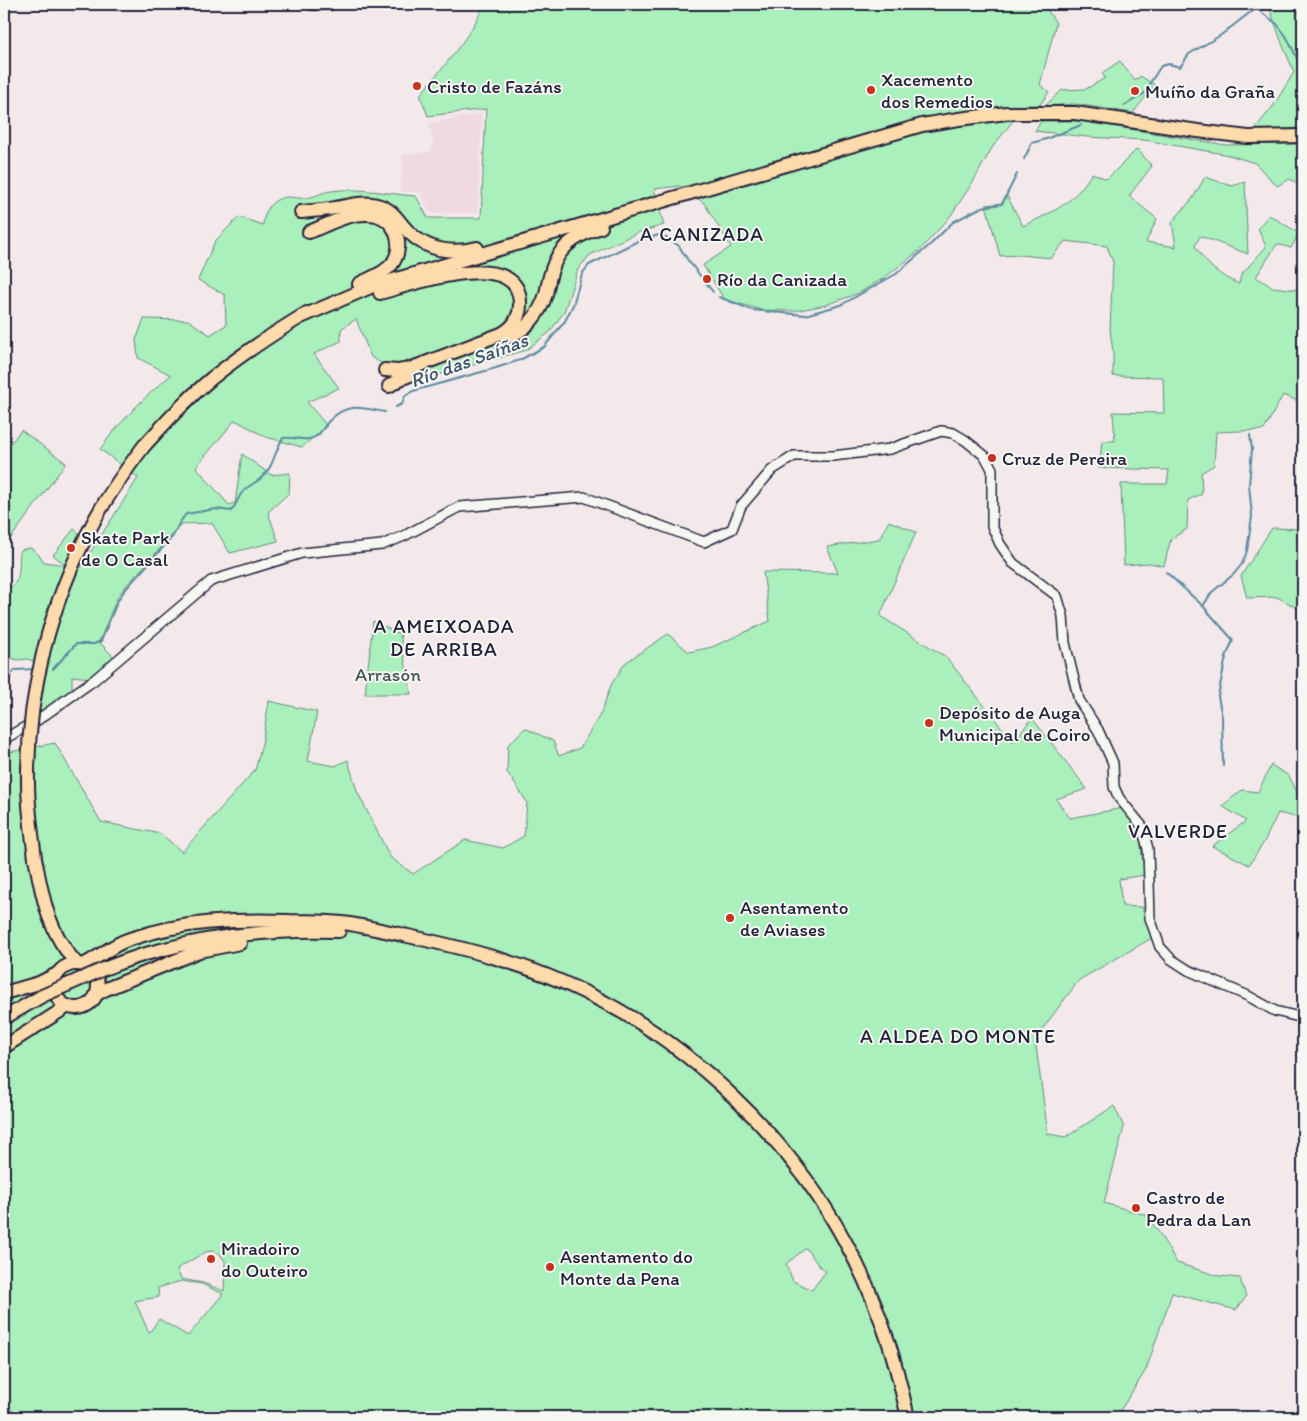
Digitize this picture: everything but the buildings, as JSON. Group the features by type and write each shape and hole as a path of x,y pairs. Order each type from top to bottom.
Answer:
{"highway":[{"path":"301,317 373,286 922,125 1007,113 1075,113 1248,137 1303,136"},
{"path":"389,386 400,379 513,336 529,324 538,312 545,296 554,263 561,251 572,241 590,230 613,223 675,198"},
{"path":"301,212 328,210 359,204 376,204 390,212 414,238 432,248 442,250 466,251 531,239"},
{"path":"60,942 80,964 93,971 96,976 98,982 97,994 94,1000 83,1007 75,1008 68,1006 57,996 55,982 60,971 63,956 60,942 47,913 35,858 29,792 32,709 43,649 64,585 92,524 107,498 144,446 185,402 212,378 253,347 348,289 382,273 392,264 395,258 399,239 393,226 381,216 368,214 353,215 309,232"},
{"path":"329,304 453,274 479,272 499,274 514,285 520,301 518,318 508,331 412,368 398,371 385,370"},
{"path":"4,993 40,983 60,971 80,964 130,939 183,925 239,919 350,924 473,951 527,968 583,991 626,1015 673,1046 730,1094 779,1144 817,1195 847,1244 874,1303 890,1346 908,1417"},
{"path":"4,1018 42,996 106,968 153,952 208,939 266,932 305,930 402,935"},
{"path":"97,994 199,951 255,939 347,931"},
{"path":"4,1047 68,1006"}],"main road":[{"path":"312,4 330,4"}],"street":[{"path":"4,739 36,722 94,680 212,581 302,553 382,544 404,536 460,507 489,504 584,497 704,542 732,529 741,506 772,470 794,456 833,456 890,449 940,431 953,433 985,456 992,468 992,526 1000,544 1013,562 1057,596 1062,616 1065,643 1079,700 1098,730 1113,763 1114,787 1119,798 1142,826 1148,849 1150,918 1160,947 1171,958 1188,970 1248,996 1275,1011 1303,1018"}],"shaded area":[{"path":"482,113 478,213 430,213 420,192 400,191 403,155 430,152 433,142 429,126 431,123"}],"green space":[{"path":"484,4 1070,4 1044,5 1056,23 1040,85 1049,92 1040,105 1025,105 992,148 973,182 949,218 919,251 884,278 859,293 826,305 795,311 761,310 724,299 703,265 731,247 704,203 680,186 654,189 664,225 637,233 590,255 578,269 564,312 550,332 526,350 424,379 405,366 381,363 371,357 356,319 341,329 341,341 314,354 339,388 307,402 327,426 302,447 266,437 235,420 196,467 229,505 235,503 242,454 271,475 290,473 289,493 268,512 278,541 230,553 212,523 181,524 117,598 99,642 115,658 90,678 72,676 72,691 34,717 42,665 28,659 19,660 4,657 4,591 10,588 17,580 20,551 24,549 31,548 44,562 66,565 53,555 74,529 89,541 70,566 81,567 138,478 100,449 133,410 171,375 138,358 136,340 144,319 188,320 210,335 226,325 225,295 198,280 215,241 239,217 263,225 267,210 278,199 289,197 307,198 342,190 373,191 416,196 428,218 481,218 486,109 428,116 420,95 464,40"},
{"path":"1268,4 1296,10 1303,15 1303,128 1254,130 1274,105 1294,72"},
{"path":"1120,61 1135,81 1140,76 1155,85 1133,113 1075,104 1045,106 1062,90 1086,89 1105,78 1102,73"},
{"path":"1041,121 1081,121 1226,145 1303,144 1303,187 1290,179 1277,186 1255,163 1229,155 1144,140 1087,137 1035,131"},
{"path":"1137,149 1152,166 1129,196 1157,219 1146,242 1176,247 1172,222 1193,198 1205,177 1232,186 1245,182 1248,254 1200,236 1195,246 1208,264 1225,277 1239,284 1241,275 1266,247 1258,228 1269,215 1299,233 1291,248 1277,244 1256,277 1272,287 1299,290 1303,299 1303,403 1283,395 1264,430 1216,432 1214,465 1201,473 1202,494 1188,500 1187,529 1171,539 1164,566 1150,563 1124,565 1121,484 1167,484 1169,470 1099,468 1102,441 1115,441 1113,412 1164,413 1163,377 1113,376 1113,352 1110,330 1113,262 1107,246 1065,241 1051,258 1020,255 1000,256 986,205 1002,203 1007,196 1023,226 1054,211 1070,200 1085,184 1092,173 1107,179"},
{"path":"21,430 66,463 11,538 4,533 4,452"},
{"path":"889,521 916,532 880,616 946,657 1013,742 1032,718 1087,789 1056,799 1070,818 1123,808 1139,832 1145,875 1119,879 1122,906 1142,907 1152,938 1079,980 1035,1039 1048,1134 1066,1137 1114,1106 1124,1127 1104,1203 1146,1215 1177,1263 1219,1276 1240,1278 1246,1297 1236,1310 1172,1293 1146,1370 1116,1417 4,1417 4,753 55,743 101,822 161,834 182,852 255,770 262,744 269,701 317,712 308,761 335,766 348,760 357,791 390,857 413,874 465,840 503,848 524,836 527,802 507,772 508,745 525,728 553,741 559,756 580,748 601,713 611,685 625,663 668,634 689,652 712,647 770,621 763,572 838,573 827,547 879,539","holes":["806,1248 819,1266 826,1271 812,1290 793,1281 786,1264","205,1252 219,1253 225,1261 224,1291 203,1283 181,1279 177,1269","181,1281 202,1284 223,1294 188,1336 159,1319 149,1333 135,1301 159,1297 158,1288"]},
{"path":"1272,528 1303,529 1303,611 1277,597 1247,598 1241,576"},
{"name":"Arrasón","path":"373,621 400,634 411,694 365,694"},
{"path":"1271,765 1289,776 1303,804 1299,818 1278,813 1264,842 1249,865 1212,846 1246,821 1222,806 1242,790 1258,792"}],"waterway":[{"name":"Río das Saíñas","path":"1124,106 1145,93 1161,66 1169,64 1180,67 1189,54 1221,35 1257,9 1277,24 1286,36 1301,66 1300,83 1303,84"},
{"name":"Río das Saíñas","path":"1024,159 1032,143 1081,125"},
{"name":"Río das Saíñas","path":"719,297 752,310 805,315 841,305 896,274 953,222 982,207 1002,204 1017,174"},
{"name":"Río das Saíñas","path":"396,407 402,404 405,396 413,391 520,360 544,347 565,321 573,305 582,274 589,265 640,240 659,235 679,246 713,292"},
{"name":"Río das Saíñas","path":"53,669 76,644 94,644 101,641 117,602 124,591 173,536 186,514 216,509 231,511 244,490 259,480 272,464 283,438 313,438 337,414 349,409 362,408 385,412"},
{"path":"1223,766 1222,717 1218,696 1226,657 1233,640 1203,606 1212,592 1234,574 1242,564 1247,551 1252,516 1249,485 1252,449 1250,435"},
{"path":"1166,572 1203,606"},
{"name":"Río das Saíñas","path":"4,683 15,670 36,669"}],"place":[{"name":"Cristo de Fazáns","path":"417,86"},
{"name":"Xacemento dos Remedios","path":"871,90"},
{"name":"Muíño da Graña","path":"1135,91"},
{"name":"Río da Canizada","path":"707,279"},
{"name":"Cruz de Pereira","path":"992,458"},
{"name":"Skate Park de O Casal","path":"71,548"},
{"name":"Depósito de Auga Municipal de Coiro","path":"929,723"},
{"name":"Asentamento de Aviases","path":"730,918"},
{"name":"Castro de Pedra da Lan","path":"1136,1208"},
{"name":"Miradoiro do Outeiro","path":"211,1259"},
{"name":"Asentamento do Monte da Pena","path":"550,1267"}],"district":[{"name":"A CANIZADA","path":"702,234"},
{"name":"A AMEIXOADA DE ARRIBA","path":"444,638"},
{"name":"VALVERDE","path":"1178,831"},
{"name":"A ALDEA DO MONTE","path":"958,1036"}]}
